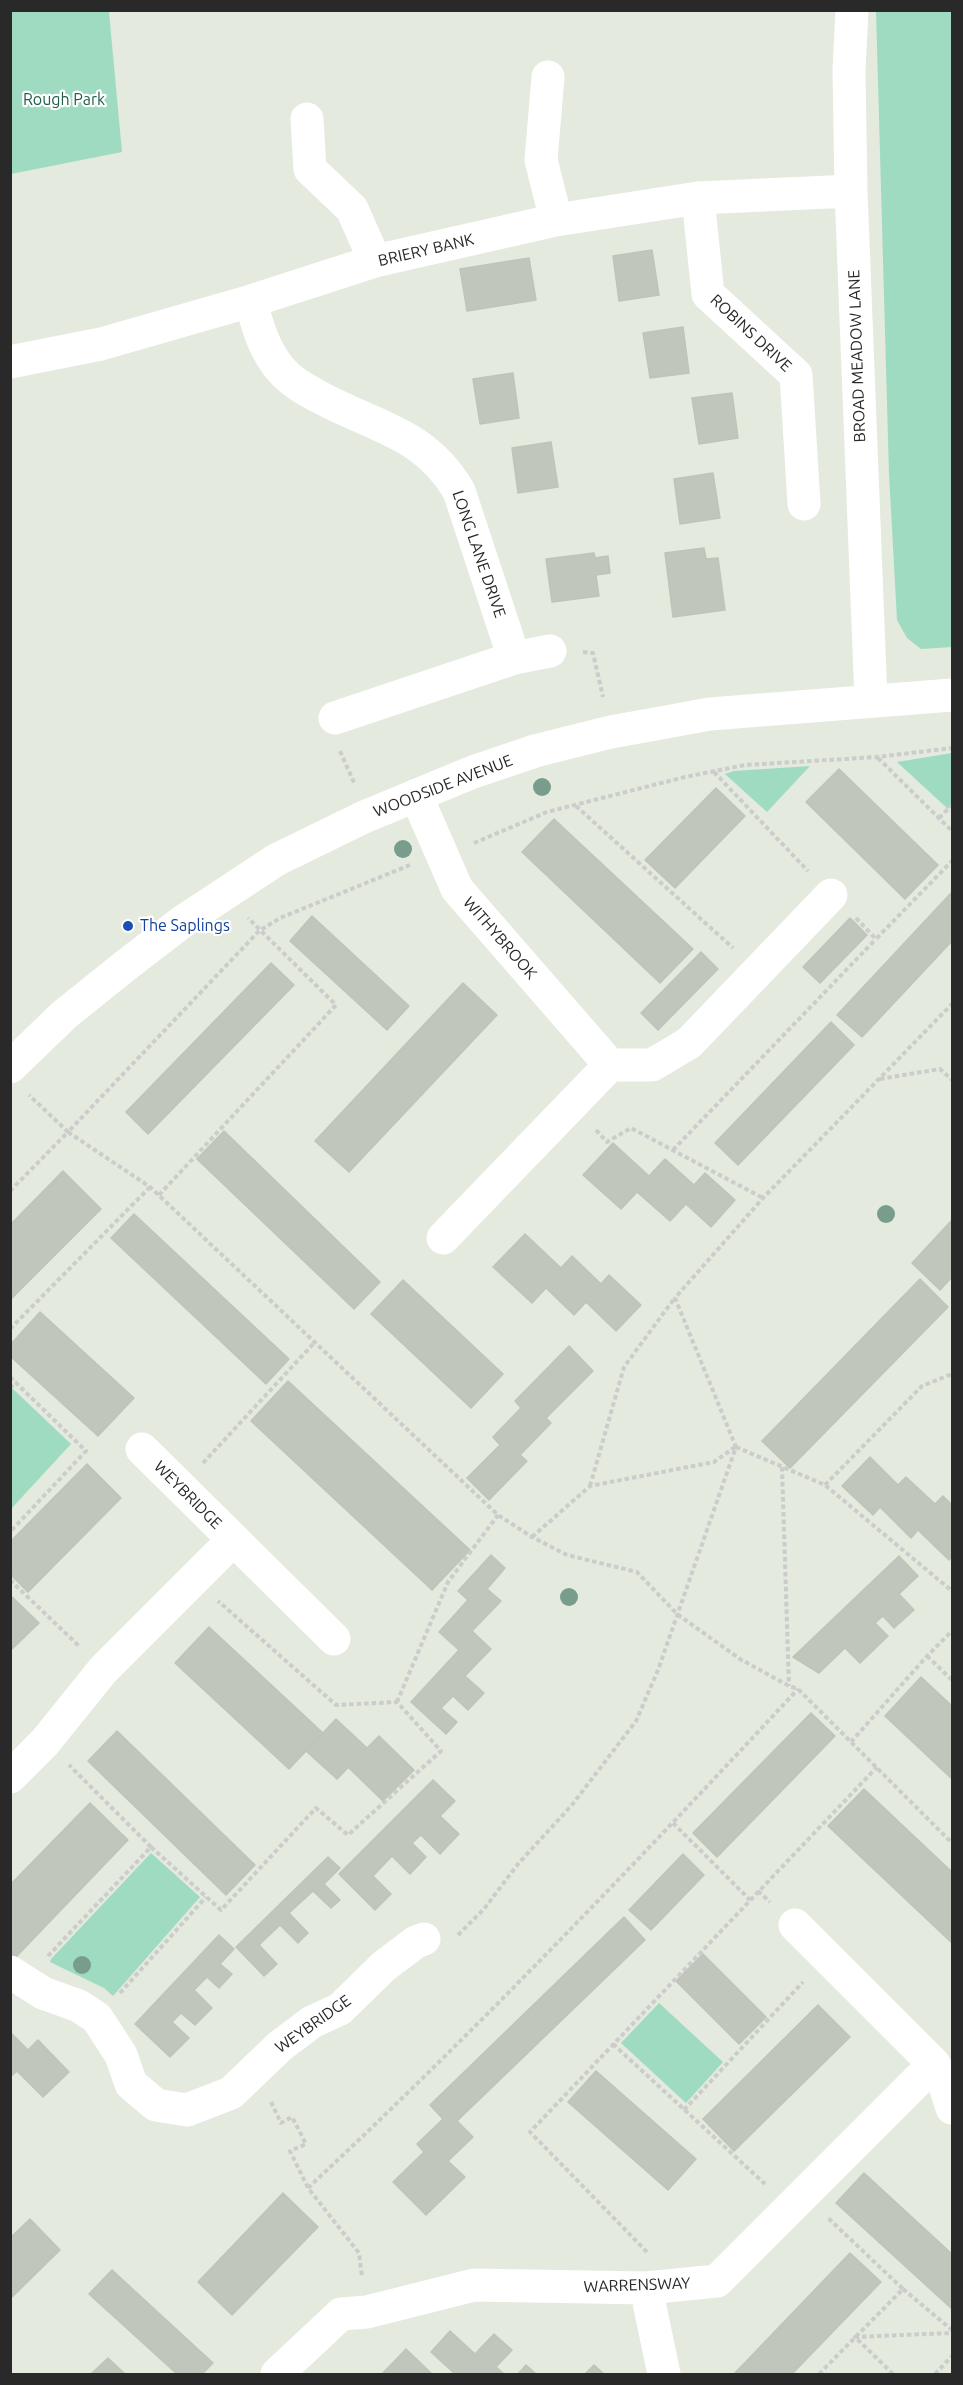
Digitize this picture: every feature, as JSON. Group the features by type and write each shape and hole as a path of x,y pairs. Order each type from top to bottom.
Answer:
{"street":[{"name":"BROAD MEADOW LANE","path":"852,10 849,70 851,191 871,701"},
{"path":"548,77 541,160 556,220"},
{"path":"307,120 310,169 352,209 375,261"},
{"name":"BRIERY BANK","path":"10,362 100,345 251,301 375,261 556,220 698,198 851,191"},
{"name":"ROBINS DRIVE","path":"698,198 708,294 796,375 804,504"},
{"name":"LONG LANE DRIVE","path":"251,301 267,349 283,372 308,391 417,444 449,474 459,491 514,658"},
{"path":"334,718 514,658 550,651"},
{"name":"WOODSIDE AVENUE","path":"18,1079 64,1015 182,922 276,860 364,817 416,795 473,772 535,751 611,732 710,714 952,695"},
{"name":"WITHYBROOK","path":"416,795 457,889 610,1065"},
{"path":"444,1238 610,1065 652,1065 689,1043 831,895"},
{"name":"WEYBRIDGE","path":"142,1449 334,1639"},
{"name":"WEYBRIDGE","path":"10,1777 45,1742 104,1670 233,1540"},
{"path":"795,1925 934,2064 952,2108"},
{"name":"WEYBRIDGE","path":"17,1977 43,1993 80,2006 98,2018 121,2055 130,2084 156,2105 187,2110 231,2093 280,2046 312,2022 340,2009 384,1966 416,1942 424,1939"},
{"name":"WARRENSWAY","path":"277,2374 341,2314 367,2312 474,2285 646,2288 717,2282 934,2064"},
{"path":"646,2288 664,2374"}],"path":[{"path":"550,651 593,652 603,697"},
{"path":"463,846 486,840 547,812 713,771 746,765 877,757 952,748"},
{"path":"877,757 952,831"},
{"path":"713,771 876,939"},
{"path":"939,818 952,805"},
{"path":"576,806 758,971"},
{"path":"673,1150 952,861"},
{"path":"10,1191 259,931 280,918 413,864"},
{"path":"159,1195 336,1005 246,916"},
{"path":"590,1486 624,1367 675,1298 763,1198 952,1004"},
{"path":"879,1079 940,1070 952,1080"},
{"path":"18,1079 68,1132 159,1195 498,1515 532,1537 567,1555 637,1572 677,1614 740,1659 798,1689 952,1843"},
{"path":"573,1103 607,1142 631,1128 763,1198"},
{"path":"10,1329 150,1187"},
{"path":"424,1939 444,1954 463,1928 484,1909 518,1864 572,1805 636,1721 658,1670 736,1447 675,1298"},
{"path":"180,1488 315,1341"},
{"path":"825,1485 922,1386 952,1374"},
{"path":"10,1377 87,1451 10,1532"},
{"path":"10,1388 16,1382"},
{"path":"736,1447 825,1485 952,1591"},
{"path":"532,1537 590,1486 714,1462 736,1447"},
{"path":"782,1467 789,1686"},
{"path":"397,1702 448,1582 498,1515"},
{"path":"45,1742 151,1847 221,1910 316,1808 348,1835 441,1751 397,1702 336,1704 192,1579"},
{"path":"10,1580 104,1670"},
{"path":"851,1742 952,1631"},
{"path":"927,1656 952,1680"},
{"path":"308,2188 403,2098 673,1823 798,1689"},
{"path":"679,2285 530,2132 877,1767"},
{"path":"673,1823 750,1900"},
{"path":"17,1977 151,1847"},
{"path":"98,2018 206,1897"},
{"path":"684,2110 826,1957"},
{"path":"613,2044 684,2110 798,2201 952,2332"},
{"path":"256,2068 281,2123 292,2116 306,2144 290,2151 308,2188 359,2253 367,2312"},
{"path":"819,2374 903,2289"},
{"path":"855,2337 952,2332"},
{"path":"855,2337 893,2374"},
{"path":"935,2374 952,2356"}],"green space":[{"name":"Rough Park","path":"11,10 117,11 109,12 122,152 11,174"},
{"path":"876,11 952,11 952,647 921,649 907,638 897,620 889,474"},
{"path":"952,753 952,805 948,809 897,762"},
{"path":"810,766 767,812 725,774 734,771"},
{"path":"12,1388 71,1444 11,1509 10,1390"},
{"path":"151,1853 200,1897 113,1996 104,1988 50,1962 51,1959"},
{"path":"659,2003 723,2062 686,2103 621,2043"}],"building":[{"path":"652,250 659,295 619,301 613,256"},
{"path":"529,258 536,300 467,311 460,269"},
{"path":"683,327 689,373 650,378 643,333"},
{"path":"513,373 519,418 480,424 473,379"},
{"path":"732,393 738,438 699,444 692,398"},
{"path":"551,442 558,487 518,493 512,448"},
{"path":"713,473 720,518 680,524 674,479"},
{"path":"704,548 706,559 718,558 725,610 673,617 665,553"},
{"path":"594,553 595,558 608,556 610,573 596,575 599,596 552,602 546,559"},
{"path":"839,769 938,865 905,899 806,802"},
{"path":"716,788 745,816 675,888 645,860"},
{"path":"554,819 693,949 660,983 522,852"},
{"path":"952,892 952,941 862,1037 837,1015"},
{"path":"312,916 409,1006 387,1030 290,941"},
{"path":"850,918 867,935 820,983 803,967"},
{"path":"701,952 718,969 658,1030 641,1013"},
{"path":"271,963 294,985 148,1134 126,1112"},
{"path":"463,983 497,1015 349,1172 315,1141"},
{"path":"831,1022 854,1045 738,1165 715,1143"},
{"path":"224,1131 380,1282 354,1309 197,1159"},
{"path":"613,1143 649,1176 665,1159 694,1185 705,1173 735,1200 711,1227 686,1204 670,1221 637,1192 621,1209 583,1175"},
{"path":"63,1171 101,1209 10,1300 10,1225"},
{"path":"134,1214 289,1359 266,1384 111,1238"},
{"path":"952,1220 952,1277 940,1290 912,1263"},
{"path":"525,1234 561,1268 572,1256 601,1284 609,1275 641,1305 616,1331 586,1302 574,1315 546,1288 532,1303 493,1267"},
{"path":"920,1279 948,1307 790,1468 762,1441"},
{"path":"403,1280 503,1374 471,1408 371,1314"},
{"path":"40,1312 134,1398 98,1436 10,1356 10,1345"},
{"path":"569,1346 593,1371 546,1418 551,1423 520,1455 527,1461 489,1500 467,1478 500,1445 493,1437 521,1408 515,1401"},
{"path":"288,1381 470,1550 432,1590 251,1421"},
{"path":"870,1457 898,1485 906,1477 935,1504 943,1496 952,1505 952,1556 949,1560 918,1530 911,1538 880,1507 873,1515 842,1486"},
{"path":"87,1464 121,1498 28,1592 10,1574 10,1542"},
{"path":"491,1555 505,1568 487,1589 501,1601 472,1631 491,1649 465,1676 484,1693 468,1710 453,1696 441,1708 457,1722 446,1734 411,1702 459,1650 439,1632 468,1600 458,1591"},
{"path":"899,1556 918,1576 899,1594 914,1610 894,1628 883,1616 875,1623 888,1636 860,1663 845,1648 819,1673 793,1657"},
{"path":"10,1595 39,1623 10,1651"},
{"path":"209,1627 323,1733 289,1769 175,1663"},
{"path":"921,1677 952,1706 952,1779 885,1716"},
{"path":"811,1713 835,1736 717,1857 693,1833"},
{"path":"336,1719 367,1748 337,1779 306,1751"},
{"path":"117,1731 255,1865 226,1895 88,1761"},
{"path":"379,1736 414,1770 383,1801 348,1767"},
{"path":"433,1780 455,1801 440,1816 459,1834 440,1854 421,1835 412,1843 426,1857 410,1874 392,1856 373,1876 391,1894 375,1910 339,1874"},
{"path":"864,1789 952,1872 952,1943 828,1826"},
{"path":"90,1803 128,1840 15,1958 10,1953 10,1885"},
{"path":"683,1854 704,1875 651,1930 629,1910"},
{"path":"328,1857 340,1868 324,1884 340,1900 331,1908 313,1891 289,1913 308,1933 298,1943 280,1925 259,1945 277,1964 264,1976 236,1947"},
{"path":"624,1917 645,1940 457,2121 473,2137 448,2161 465,2177 426,2215 393,2182 424,2152 417,2144 443,2119 430,2105"},
{"path":"219,1935 234,1949 220,1964 232,1974 219,1988 207,1977 194,1990 212,2008 195,2025 181,2013 172,2022 189,2038 170,2057 135,2024"},
{"path":"703,1954 766,2017 739,2044 676,1981"},
{"path":"818,2005 850,2037 734,2151 703,2119"},
{"path":"10,2032 28,2050 38,2040 69,2072 43,2097 17,2071 10,2077"},
{"path":"596,2071 696,2159 668,2190 568,2102"},
{"path":"864,2173 952,2254 952,2309 836,2203"},
{"path":"283,2193 318,2227 232,2315 198,2282"},
{"path":"30,2219 60,2250 10,2299 10,2238"},
{"path":"850,2253 881,2282 792,2374 734,2374"},
{"path":"112,2270 213,2363 202,2374 177,2374 89,2294"},
{"path":"450,2331 475,2354 494,2334 512,2350 496,2367 504,2374 455,2374 431,2352"},
{"path":"406,2349 432,2374 382,2374"},
{"path":"108,2358 125,2374 91,2374"},
{"path":"526,2365 536,2374 518,2374"},
{"path":"594,2365 604,2374 585,2374"}],"place":[{"name":"The Saplings","path":"128,926"}]}
